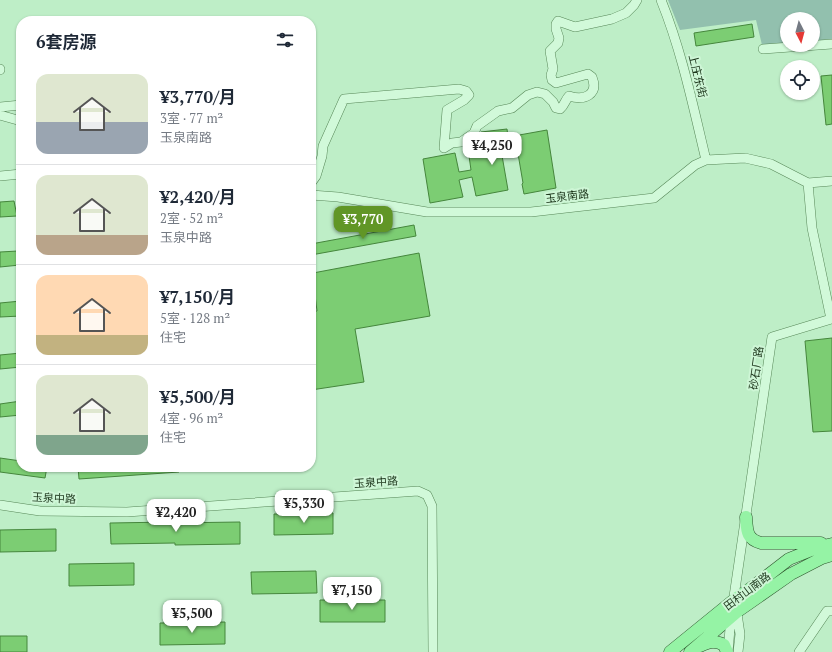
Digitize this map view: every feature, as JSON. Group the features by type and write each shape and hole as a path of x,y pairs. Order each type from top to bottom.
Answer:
{"main road":[{"path":"746,517 748,534 753,541 761,543 832,543"},
{"name":"田村山南路","path":"693,650 734,609 754,586 789,559 832,543"},
{"name":"田村山南路","path":"670,652 734,609 791,574 822,558 832,555"},
{"path":"693,650 710,642 720,642 724,645 728,652"}],"street":[{"path":"316,176 322,156 323,146 344,99 458,89 466,91 469,95 464,100 447,110 444,148 452,143 461,142 474,133 477,126 498,111 512,108 528,95 537,92 545,94 553,102 556,108 560,109 569,96 577,98 592,93 594,81 588,74 556,83 552,80 551,75 553,69 550,52 558,43 560,38 556,29 556,24 558,22 575,26 612,19 626,13 637,0"},
{"name":"上庄东街","path":"661,0 671,25 685,72 706,160"},
{"path":"763,49 832,44"},
{"path":"0,107 16,105"},
{"path":"0,115 16,120"},
{"name":"玉泉南路","path":"316,195 338,197 427,212 531,212 654,198 695,164 706,160 745,158 770,164 808,183"},
{"path":"0,176 16,174"},
{"path":"808,183 832,181"},
{"name":"砂石厂路","path":"728,652 772,337 831,318 812,228 808,183"},
{"name":"玉泉中路","path":"0,505 40,511 127,512 418,491 427,495 432,506 433,652"},
{"name":"砂石厂路","path":"734,609 740,634 738,652"},
{"path":"799,652 828,610 832,610"}],"green space":[{"path":"668,0 832,0 832,39 820,40 820,12 780,12 780,44 762,45 756,20 680,30"}],"building":[{"path":"752,24 754,37 696,46 694,33"},
{"path":"832,75 832,124 826,125 821,76"},
{"path":"507,129 508,137 547,130 556,188 524,194 516,142 500,144 508,190 476,196 472,177 459,180 463,197 430,203 423,159 455,153 459,172 471,170 468,149 473,141 478,138 481,132"},
{"path":"14,201 16,216 0,217 0,202"},
{"path":"414,225 416,236 316,254 316,243"},
{"path":"16,251 16,265 0,267 0,252"},
{"path":"419,253 430,316 355,329 364,382 316,389 316,272"},
{"path":"16,301 16,316 0,317 0,303"},
{"path":"832,338 832,431 813,432 805,341"},
{"path":"16,353 16,367 0,369 0,355"},
{"path":"16,402 16,415 0,417 0,404"},
{"path":"0,458 16,460 16,472 46,472 45,478 0,472"},
{"path":"78,472 179,472 79,479"},
{"path":"333,513 333,534 274,535 274,514"},
{"path":"240,522 240,544 111,544 110,523"},
{"path":"56,529 56,551 0,552 0,530"},
{"path":"134,563 134,585 69,586 69,564"},
{"path":"316,571 317,593 252,594 251,572"},
{"path":"320,600 385,600 385,622 320,622"},
{"path":"225,622 225,644 160,645 160,623"},
{"path":"0,636 27,636 27,652 0,652"}]}
